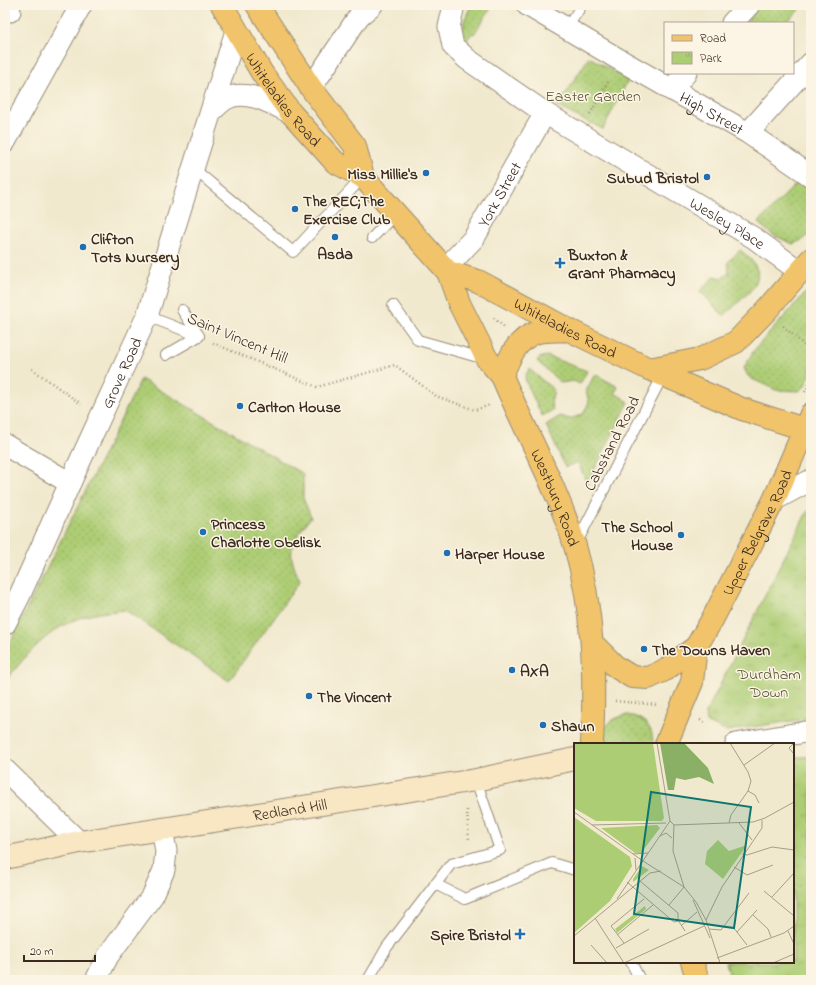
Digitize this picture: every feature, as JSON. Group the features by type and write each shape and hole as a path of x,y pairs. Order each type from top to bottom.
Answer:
{"main road":[{"name":"Whiteladies Road","path":"222,5 262,73 291,113 335,162 363,177 446,270 478,281 569,330 656,372 742,409 809,424"},
{"name":"Whiteladies Road","path":"257,5 311,88 355,146 363,177"},
{"path":"656,372 700,359 736,342 766,311 805,265"},
{"name":"Westbury Road","path":"446,270 459,303 487,359 502,376 561,506 575,547 588,602 592,644 594,699 592,743"},
{"path":"502,376 509,358 518,345 526,338 538,332 569,330"},
{"name":"Upper Belgrave Road","path":"592,644 616,667 632,677 648,678 665,670 696,647 712,620 774,500 809,424"},
{"name":"Upper Belgrave Road","path":"666,743 692,682 696,647"},
{"name":"Redland Hill","path":"5,858 79,842 476,780 574,760"},
{"path":"692,963 698,980"}],"street":[{"path":"5,142 80,5"},
{"path":"311,88 359,16 372,5"},
{"name":"Wesley Place","path":"454,5 449,27 453,46 467,59 578,134 754,238 805,265"},
{"name":"High Street","path":"527,5 671,90 748,133 811,176"},
{"path":"733,22 749,5"},
{"name":"Grove Road","path":"5,624 12,595 70,483 147,316 236,31"},
{"path":"748,133 811,63"},
{"path":"671,90 685,74"},
{"path":"212,111 226,99 244,95 266,101 291,113"},
{"name":"York Street","path":"446,270 474,238 545,113"},
{"path":"5,445 70,483"},
{"path":"774,500 811,480"},
{"path":"742,743 811,731"},
{"path":"5,770 79,842"},
{"path":"96,980 108,956 153,895 164,870 166,851 162,829"}],"lane":[{"path":"566,29 582,5"},
{"path":"194,169 293,252 363,177"},
{"path":"372,238 395,214"},
{"path":"393,305 418,340 487,359"},
{"path":"166,355 199,336 182,310"},
{"name":"Saint Vincent Hill","path":"147,316 199,336"},
{"name":"Cabstand Road","path":"575,547 656,372"},
{"path":"368,980 387,947 451,864 500,850 476,780"},
{"path":"435,884 465,899 552,863 574,870"},
{"path":"632,963 640,980"}],"path":[{"path":"578,134 620,60"},
{"path":"766,311 811,351"},
{"name":"Saint Vincent Hill","path":"199,336 223,348 317,387 395,365 436,396 475,410"},
{"path":"32,369 100,417"},
{"path":"594,699 664,706"}],"green space":[{"path":"471,5 493,5 474,34 472,33 462,47 464,21"},
{"path":"761,5 794,5 799,10 787,22 746,22"},
{"name":"Easter Garden","path":"589,57 628,80 603,129 557,107"},
{"path":"800,180 811,188 811,232 802,240 793,244 773,235 758,223"},
{"path":"740,250 751,260 757,269 757,277 749,292 724,316 700,291 715,276 722,278 729,273 728,262"},
{"path":"811,287 811,373 804,387 799,391 776,390 752,379 748,376 744,368 754,350"},
{"path":"547,356 587,371 580,384 573,381 561,383 537,361 539,358"},
{"path":"529,369 554,390 551,402 553,410 542,416 526,382 525,377"},
{"path":"595,374 618,387 615,393 629,402 587,484 578,462 565,467 546,425 560,416 570,419 583,414 589,402 586,391"},
{"path":"141,379 303,474 303,498 311,517 299,533 292,547 295,570 300,581 229,681 125,610 94,614 80,618 55,631 44,639 23,659 5,682 5,653"},
{"name":"Durdham Down","path":"811,508 811,718 726,731 707,723 706,713 807,512"},
{"path":"622,716 634,716 647,724 650,728 653,743 602,743 605,728 612,721"},
{"path":"811,756 811,980 731,980 726,963 794,963 794,758"}],"place":[{"name":"Miss Millie's","path":"426,173"},
{"name":"Subud Bristol","path":"707,177"},
{"name":"The REC;The Exercise Club","path":"295,209"},
{"name":"Asda","path":"335,237"},
{"name":"Clifton Tots Nursery","path":"83,247"},
{"name":"Buxton & Grant Pharmacy","path":"560,263"},
{"name":"Carlton House","path":"240,406"},
{"name":"Princess Charlotte Obelisk","path":"203,532"},
{"name":"The School House","path":"681,535"},
{"name":"Harper House","path":"447,553"},
{"name":"The Downs Haven","path":"644,649"},
{"name":"AXA","path":"512,670"},
{"name":"The Vincent","path":"309,696"},
{"name":"Shaun","path":"543,725"},
{"name":"Spire Bristol","path":"520,934"}]}
